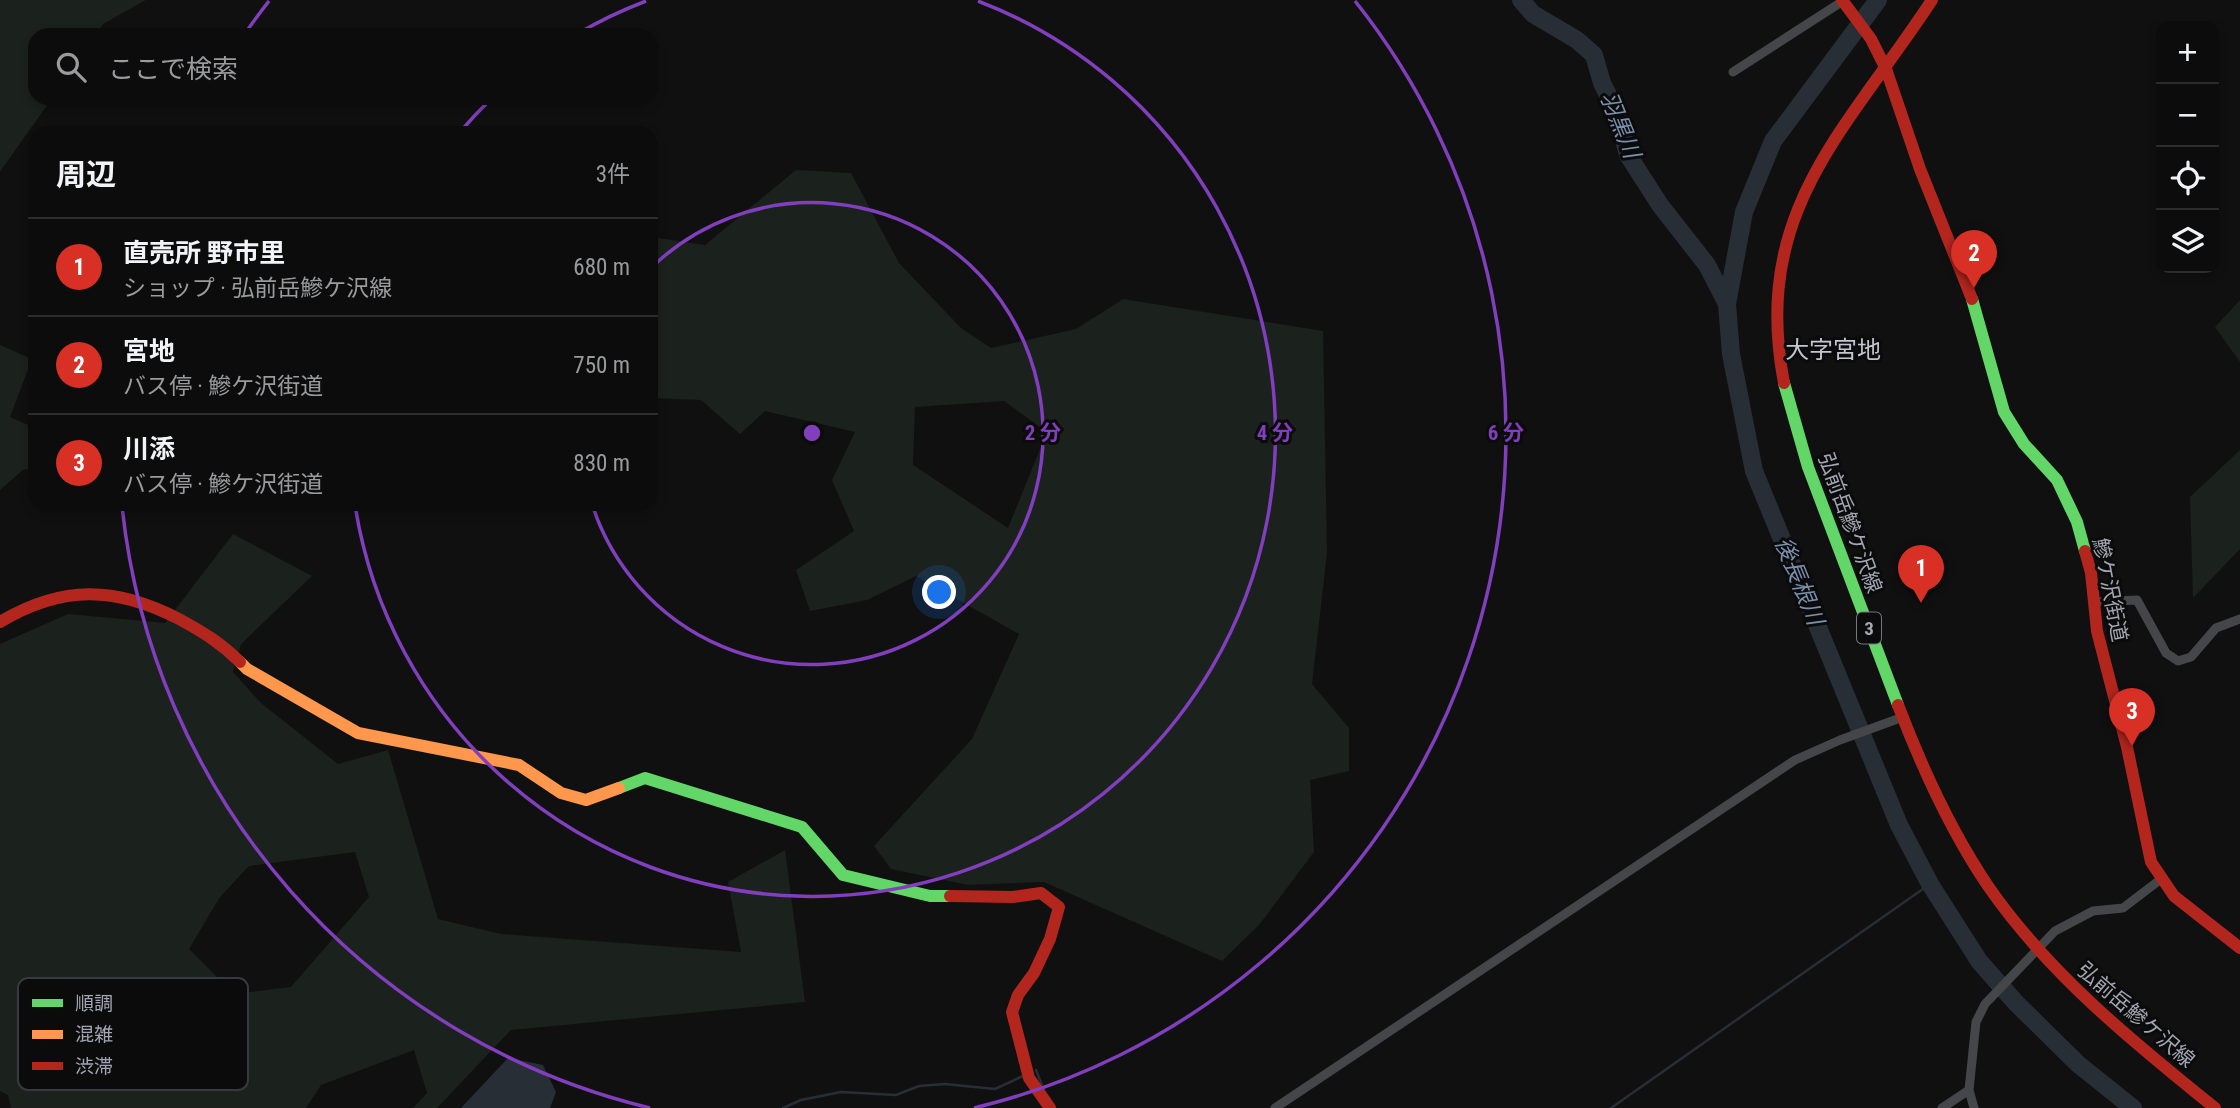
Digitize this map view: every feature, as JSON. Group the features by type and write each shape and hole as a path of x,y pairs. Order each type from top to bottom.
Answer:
{"street":[{"name":"3","path":"1886,69 1933,0"},
{"name":"鰺ケ沢街道","path":"1845,3 1871,39 1886,69 1920,169 1979,317 2004,412 2024,444 2057,480 2071,507 2091,573 2093,602 2151,862 2161,880 2188,909 2240,948"},
{"path":"1733,72 1845,3"},
{"name":"弘前岳鰺ケ沢線","path":"1886,69 1851,114 1811,176 1781,259 1776,320 1780,360 1796,431 1903,718 1954,827 1987,885 2036,948 2094,1009 2215,1108"},
{"path":"0,622 30,604 68,594 102,594 147,603 220,641 247,669 359,733 448,748 519,765 561,793 586,800 645,778 802,827 843,875 930,896 999,897 1041,893 1059,907 1050,939 1034,973 1018,995 1012,1012 1029,1077 1050,1108"},
{"path":"2093,602 2137,600 2166,653 2178,661 2191,657 2216,628 2240,619"},
{"path":"1275,1108 1796,760 1840,740 1903,718"},
{"path":"1974,1108 1969,1090 1976,1022 1985,1004 2018,966 2055,930 2093,911 2123,908 2161,880"},
{"path":"1942,1108 1969,1090"}],"shaded area":[{"path":"0,0 146,0 100,28 28,28 28,105 47,105 32,126 28,126 28,132 0,172"},
{"path":"796,170 851,173 899,263 961,328 991,348 1076,329 1123,299 1323,331 1327,553 1312,684 1349,728 1349,771 1310,780 1314,852 1259,925 1222,961 1044,882 968,885 891,869 874,846 972,739 1019,634 916,576 867,600 810,611 796,570 854,531 832,480 855,432 765,411 740,434 701,400 658,398 658,238 705,245","holes":["1004,401 1047,432 1008,528 913,465 915,407"]},
{"path":"2240,300 2240,362 2215,327"},
{"path":"0,345 28,357 28,370 10,417 28,425 28,470 24,469 0,490"},
{"path":"2240,450 2240,549 2193,598 2190,497"},
{"path":"233,534 312,576 241,644 233,672 261,703 338,764 388,750 438,919 501,934 741,952 728,882 785,850 805,1002 511,1030 437,1108 413,1108 427,1093 414,1050 321,1085 306,1108 11,1108 8,1095 0,1091 0,644 68,614 165,623","holes":["355,852 369,897 291,987 248,992 248,1090 18,1090 18,978 218,978 189,949 220,897 249,866"]},
{"path":"508,1058 543,1065 556,1092 550,1108 461,1108"}],"waterway":[{"name":"羽黒川","path":"1521,0 1533,14 1577,40 1594,55 1602,83 1616,111 1628,155 1660,205 1707,265 1727,304"},
{"name":"後長根川","path":"1878,0 1773,141 1744,212 1727,304 1731,354 1754,471 1899,825 1930,884 1979,961 2016,1003 2078,1064 2133,1108"},
{"path":"1611,1108 1930,884"},
{"path":"1036,1070 1044,1090"},
{"path":"783,1108 801,1100 841,1092 896,1095 919,1086 945,1084 995,1089 1023,1076"}],"traffic: fast":[{"path":"1972,299 2004,412 2024,444 2057,480 2077,522 2085,551"},
{"path":"1784,383 1808,467 1898,705"},
{"path":"619,788 645,778 802,827 843,875 930,896 950,896"}],"traffic: slow":[{"path":"240,662 247,669 358,733 519,765 561,793 586,800 619,788"}],"traffic: jam":[{"path":"1842,0 1871,39 1886,69 1920,169 1972,299"},
{"path":"1784,383 1777,323 1781,269 1794,221 1813,176 1839,133 1932,0"},
{"path":"2085,551 2091,573 2097,631 2127,747 2151,862 2174,896 2240,948"},
{"path":"0,622 45,601 89,594 111,596 133,600 179,619 211,638 240,662"},
{"path":"1898,705 1949,821 1974,865 2012,918 2037,948 2093,1005 2215,1108"},
{"path":"950,896 1013,897 1041,893 1059,907 1050,939 1034,973 1018,995 1012,1012 1029,1078 1050,1108"}],"place":[{"name":"宮地","path":"1974,288"},
{"name":"直売所 野市里","path":"1921,603"},
{"name":"川添","path":"2132,746"}],"district":[{"name":"大字宮地","path":"1833,350"}]}
